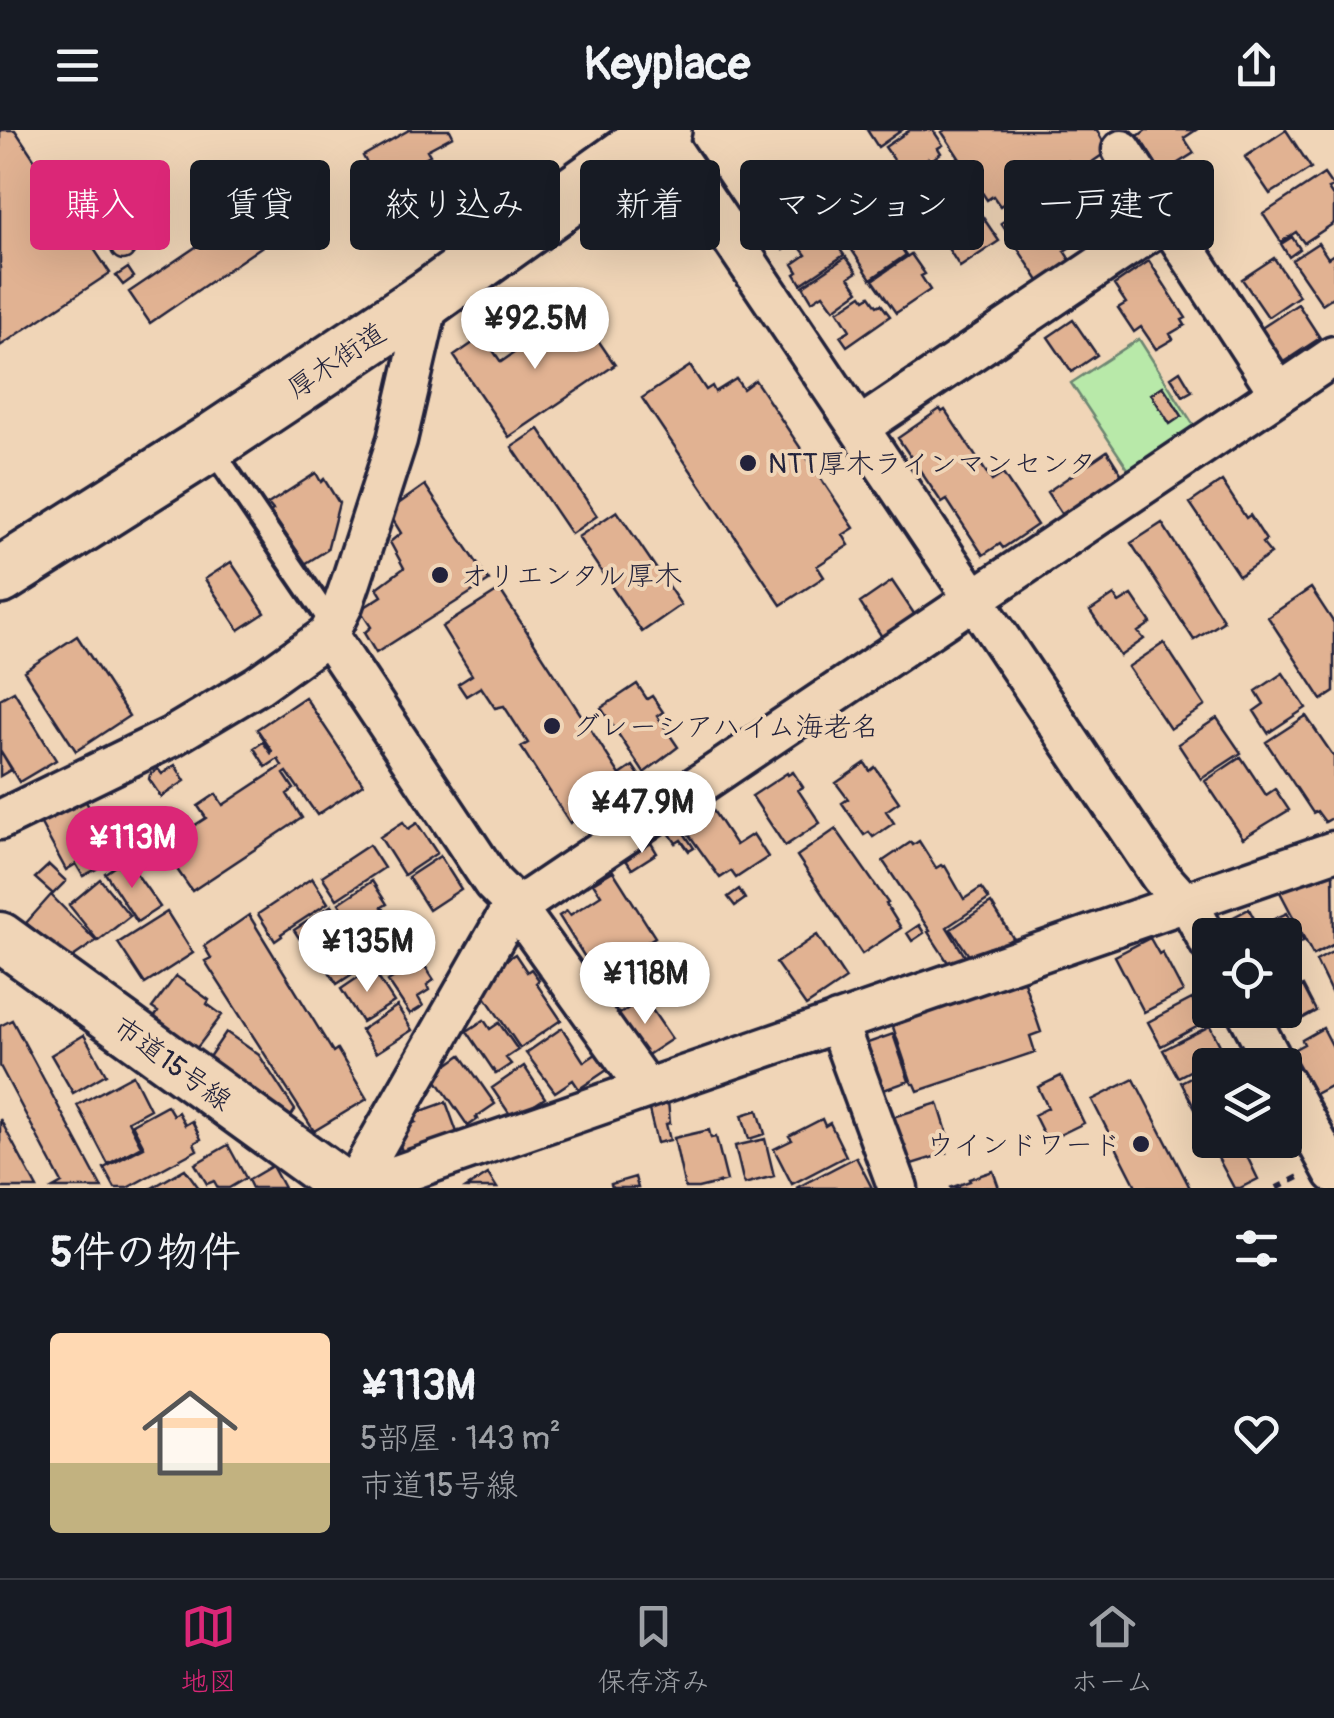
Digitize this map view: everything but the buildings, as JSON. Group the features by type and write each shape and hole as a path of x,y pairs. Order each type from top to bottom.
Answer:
{"main road":[{"name":"厚木街道","path":"0,576 209,444 430,297 661,131"}],"street":[{"path":"661,131 1160,876 1196,918"},
{"path":"1122,150 1129,160"},
{"path":"860,427 1123,250"},
{"path":"1187,250 1279,393"},
{"path":"0,820 172,737 258,685 330,630 352,578 396,440 430,297"},
{"path":"352,1188 514,904 531,898 1334,356"},
{"path":"330,630 493,883 514,904 645,1088"},
{"path":"352,1188 1334,850"},
{"name":"市道15号線","path":"0,937 352,1188"},
{"path":"837,1022 898,1188"},
{"path":"1302,1112 1333,1168"}],"lane":[{"path":"209,444 330,630"}],"green space":[{"path":"1139,339 1198,432 1132,475 1071,383"}],"place":[{"name":"NTT厚木ラインマンセンタ","path":"748,463"},
{"name":"オリエンタル厚木","path":"440,575"},
{"name":"グレーシアハイム海老名","path":"552,726"},
{"name":"ウインドワード","path":"1141,1144"}]}
